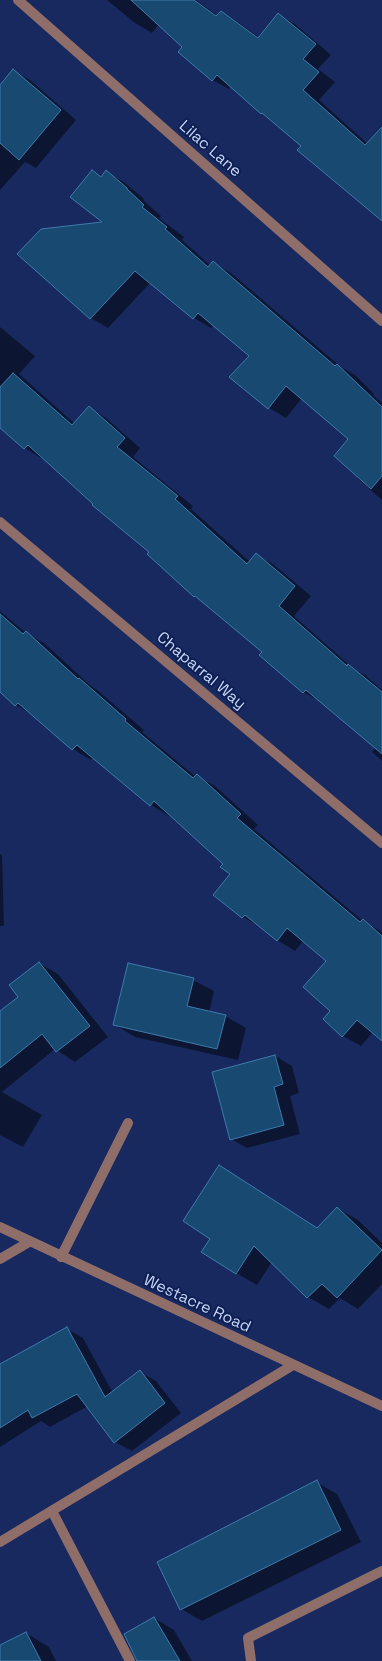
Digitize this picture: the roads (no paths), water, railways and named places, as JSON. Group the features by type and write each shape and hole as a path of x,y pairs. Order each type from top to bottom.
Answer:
{"street":[{"name":"Lilac Lane","path":"18,0 382,321"},
{"name":"Chaparral Way","path":"0,522 382,843"},
{"path":"61,1257 128,1123"},
{"name":"Westacre Road","path":"0,1227 293,1366 382,1406"},
{"path":"0,1259 29,1242"},
{"path":"0,1542 293,1366"},
{"path":"52,1511 130,1661"},
{"path":"250,1661 248,1638 382,1571"}]}
